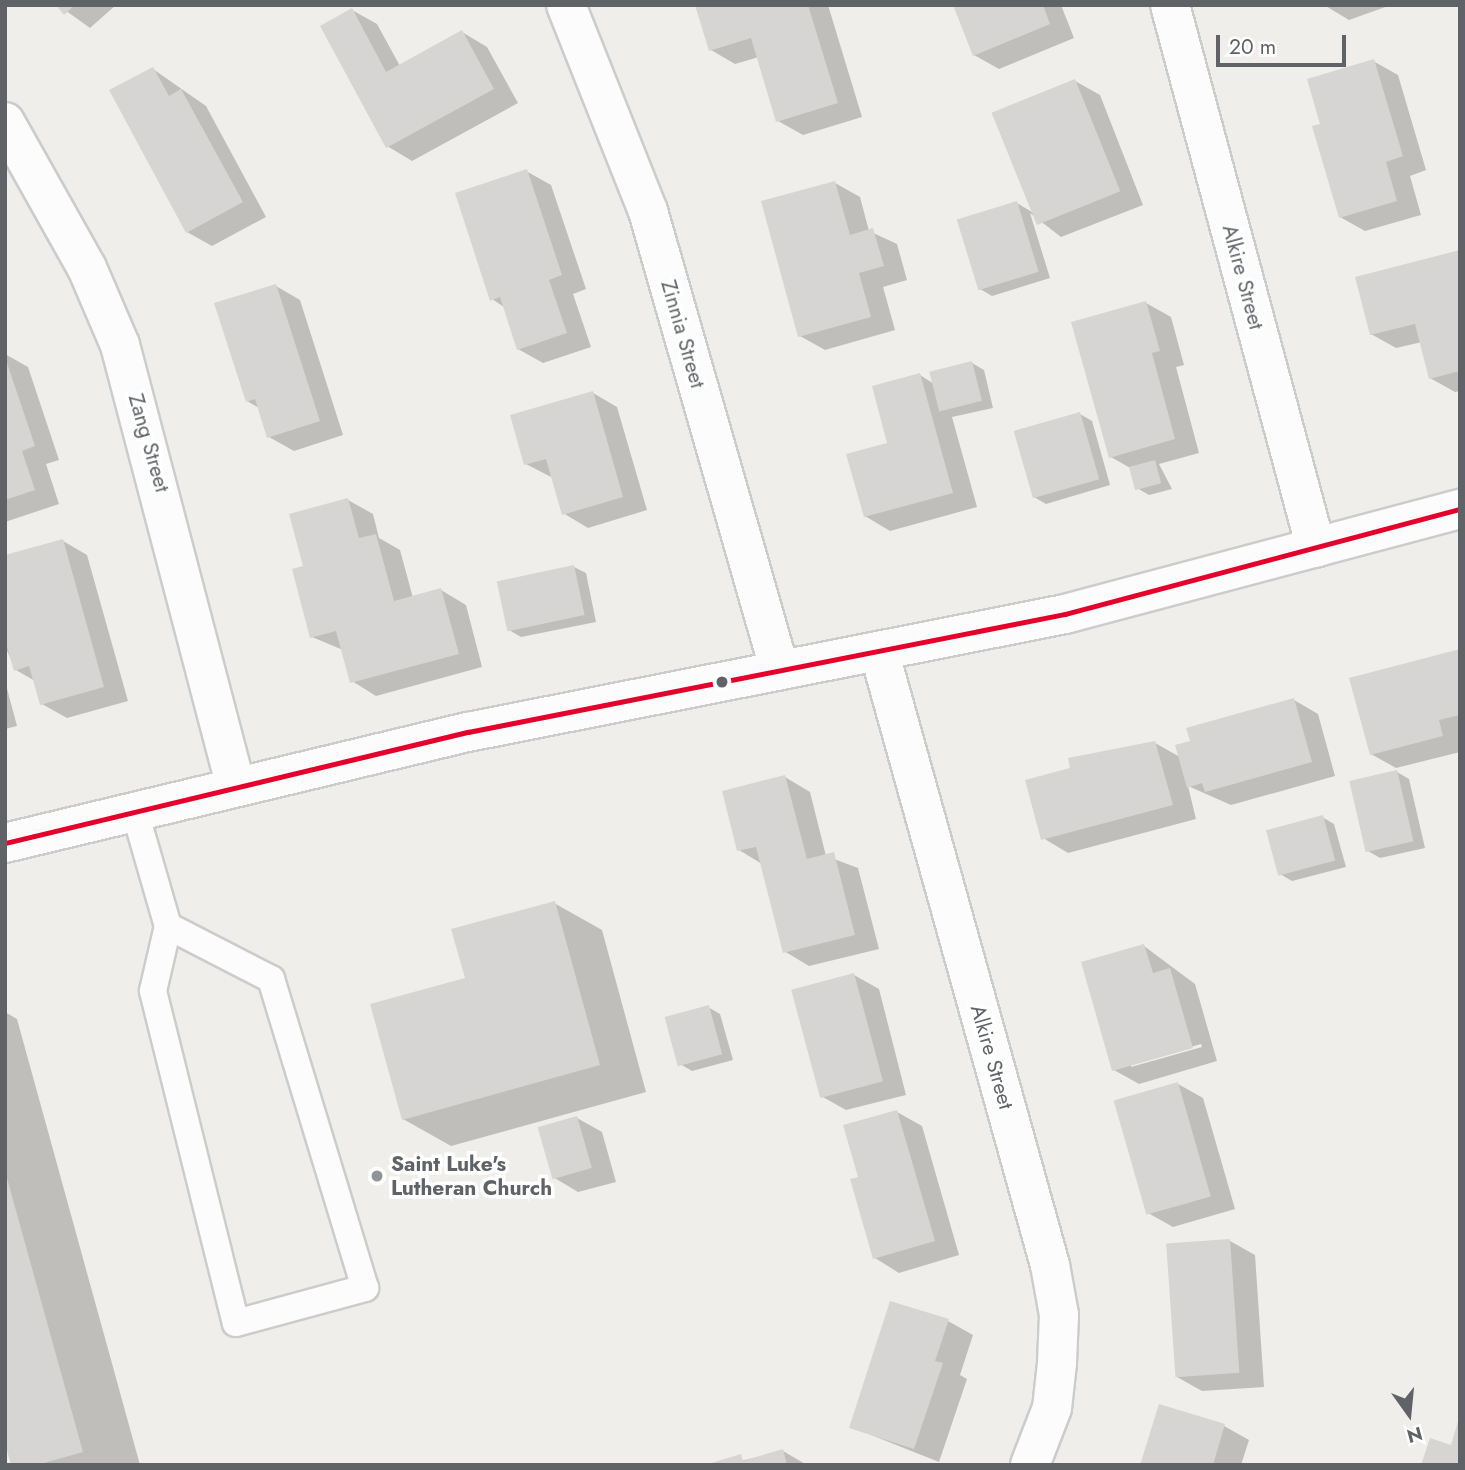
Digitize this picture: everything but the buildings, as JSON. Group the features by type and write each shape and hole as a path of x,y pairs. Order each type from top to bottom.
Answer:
{"street":[{"name":"Zinnia Street","path":"566,5 648,211 780,670"},
{"name":"Alkire Street","path":"1170,5 1316,548"},
{"name":"Zang Street","path":"5,122 87,268 120,345 236,787"},
{"path":"5,843 542,716 1065,614 1460,509"},
{"name":"Alkire Street","path":"879,651 1050,1265 1059,1315 1057,1363 1052,1408 1030,1465"}],"lane":[{"path":"135,811 169,926 152,991 236,1322 365,1288 271,979 169,926"}],"transit line":[{"name":"20","path":"5,843 468,732 1065,614 1460,509"}],"place":[{"name":"Saint Luke's Lutheran Church","path":"377,1176"}]}
